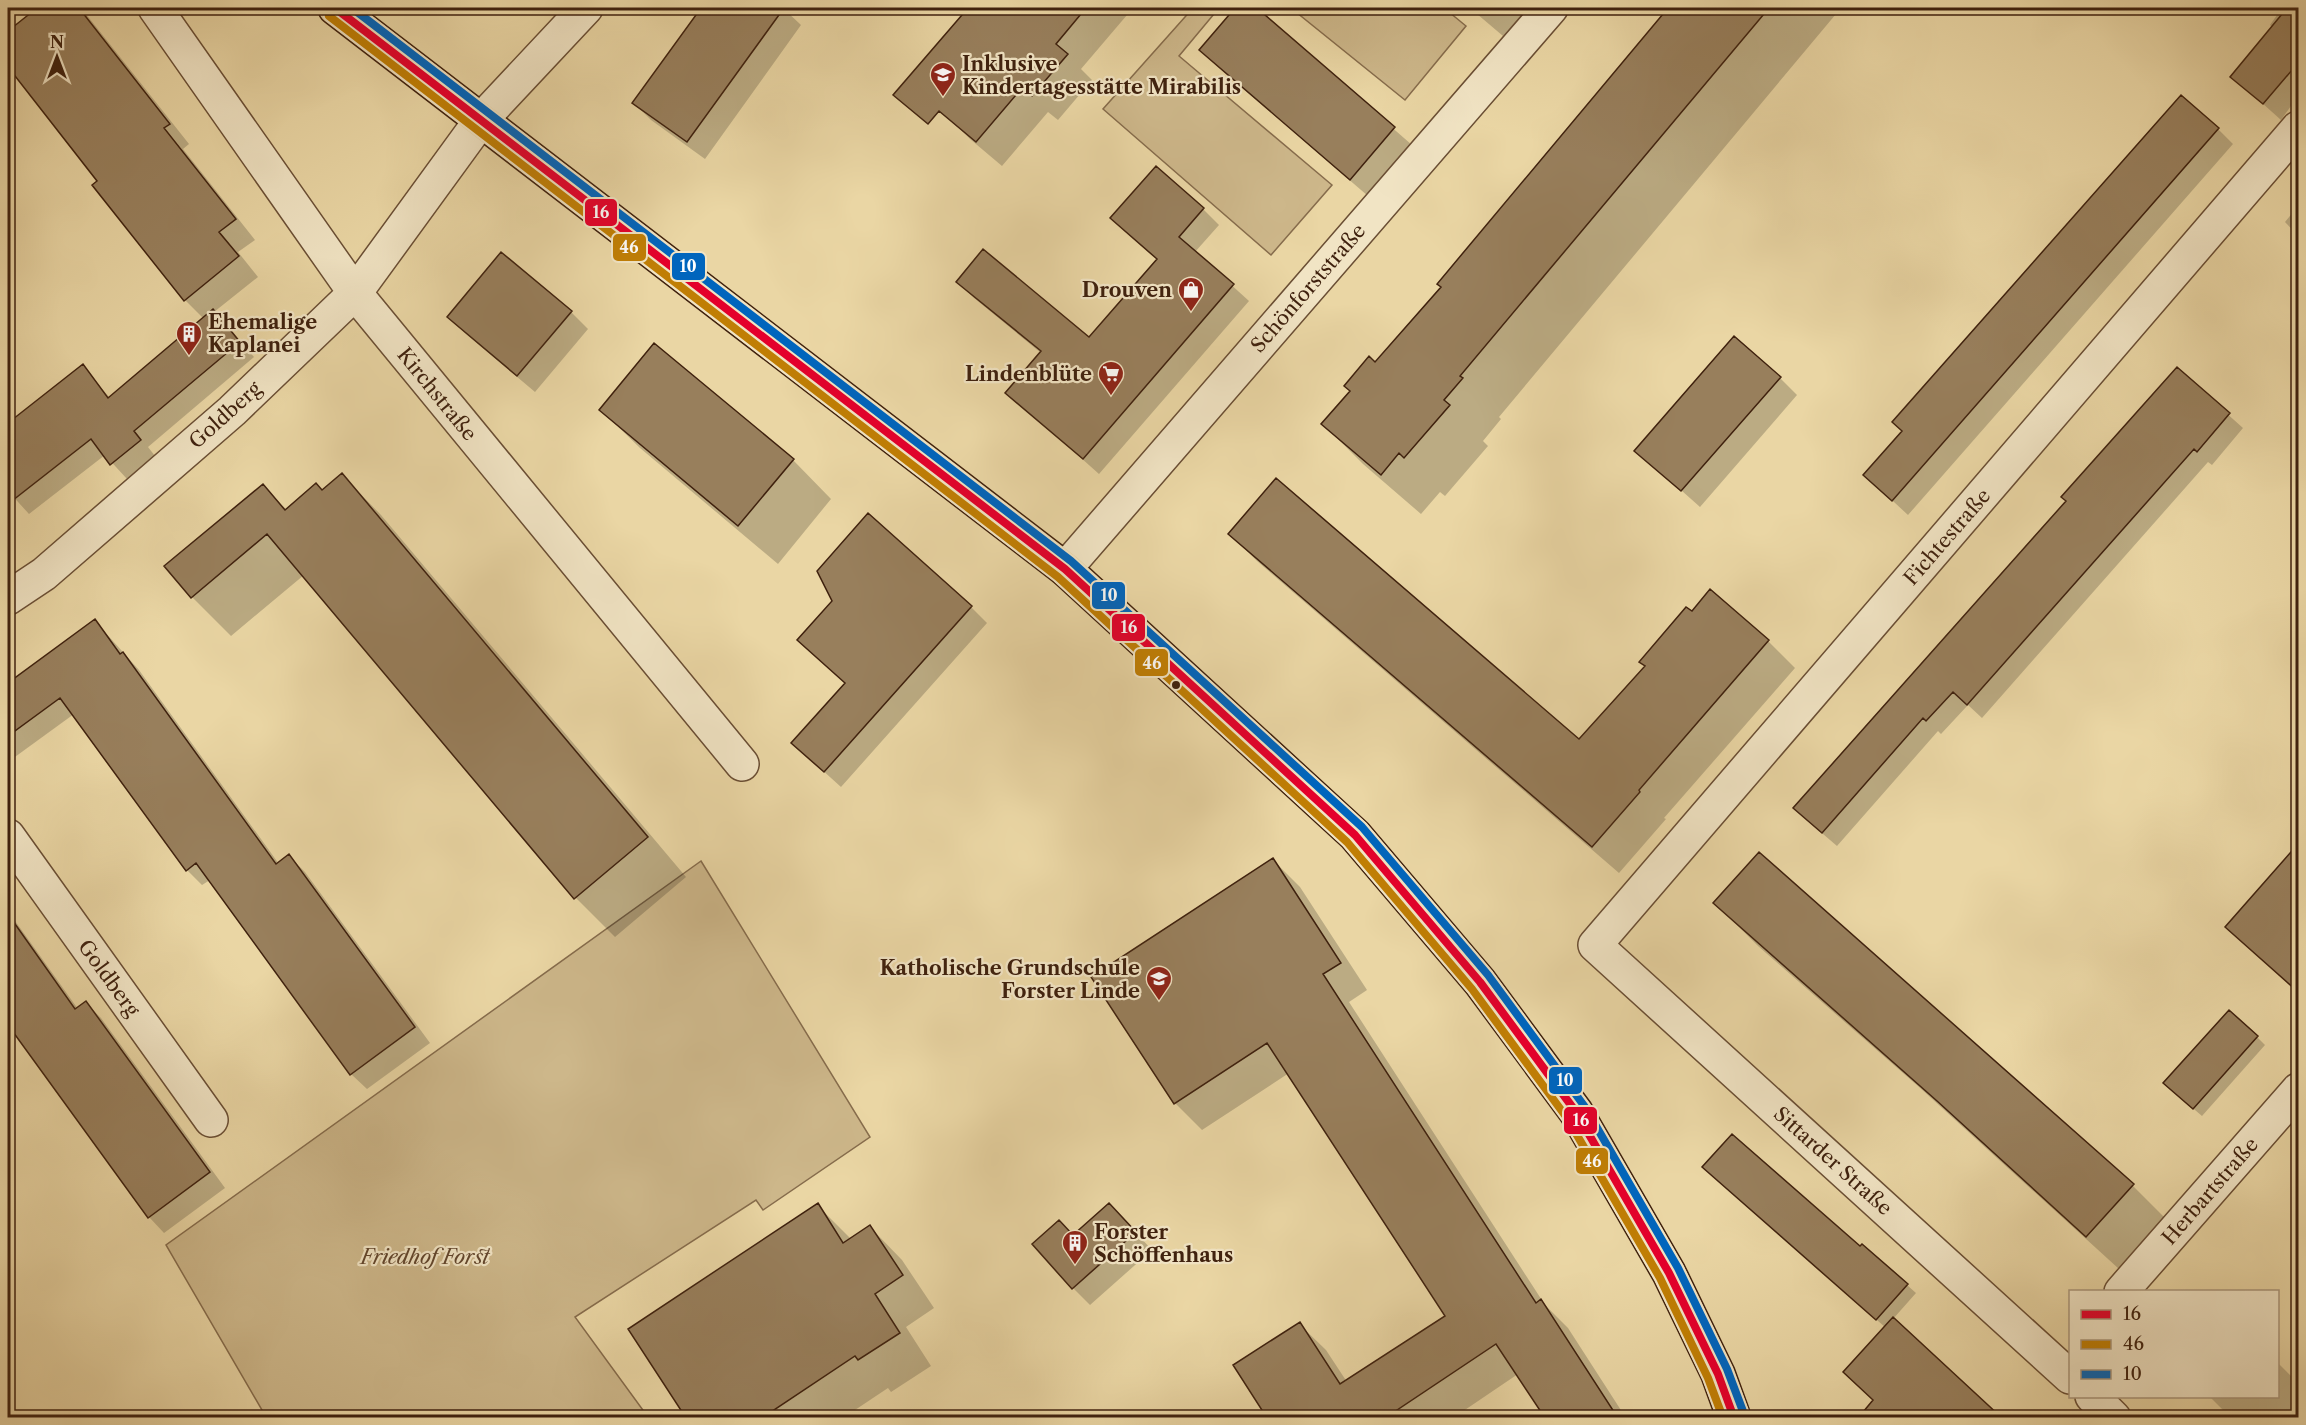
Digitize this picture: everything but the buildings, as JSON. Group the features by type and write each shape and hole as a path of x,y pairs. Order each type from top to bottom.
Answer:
{"main road":[{"path":"335,8 1065,569 1355,835 1480,982 1576,1112 1669,1273 1718,1374 1734,1418"}],"street":[{"name":"Kirchstraße","path":"155,8 355,293 741,764"},
{"name":"Goldberg","path":"8,597 44,574 232,411 355,293 481,120 586,8"},
{"name":"Schönforststraße","path":"1065,569 1551,8"},
{"name":"Fichtestraße","path":"1595,945 2298,128"},
{"name":"Goldberg","path":"8,836 211,1120"},
{"name":"Sittarder Straße","path":"1595,945 2066,1363"},
{"name":"Herbartstraße","path":"2123,1290 2298,1090"},
{"path":"2094,1398 2114,1418"}],"green space":[{"path":"1193,8 1219,8 1179,56 1332,185 1271,255 1103,109"},
{"path":"1291,8 1444,8 1466,26 1405,100"},
{"name":"Friedhof Forst","path":"701,861 870,1137 763,1210 756,1200 575,1317 648,1417 266,1417 166,1245"}],"transit line":[{"name":"16","path":"335,8 1065,569 1355,835 1480,982 1576,1112 1669,1273 1718,1374 1734,1418"},
{"name":"10","path":"352,8 1071,561 1362,827 1488,975 1585,1107 1678,1268 1727,1369 1744,1414"},
{"name":"46","path":"329,16 1058,577 1347,842 1472,989 1567,1118 1660,1278 1708,1378 1723,1418"}],"place":[{"name":"Inklusive Kindertagesstätte Mirabilis","path":"943,98"},
{"name":"Drouven","path":"1191,313"},
{"name":"Ehemalige Kaplanei","path":"189,357"},
{"name":"Lindenblüte","path":"1111,397"},
{"name":"Katholische Grundschule Forster Linde","path":"1159,1002"},
{"name":"Forster Schöffenhaus","path":"1075,1266"}]}
